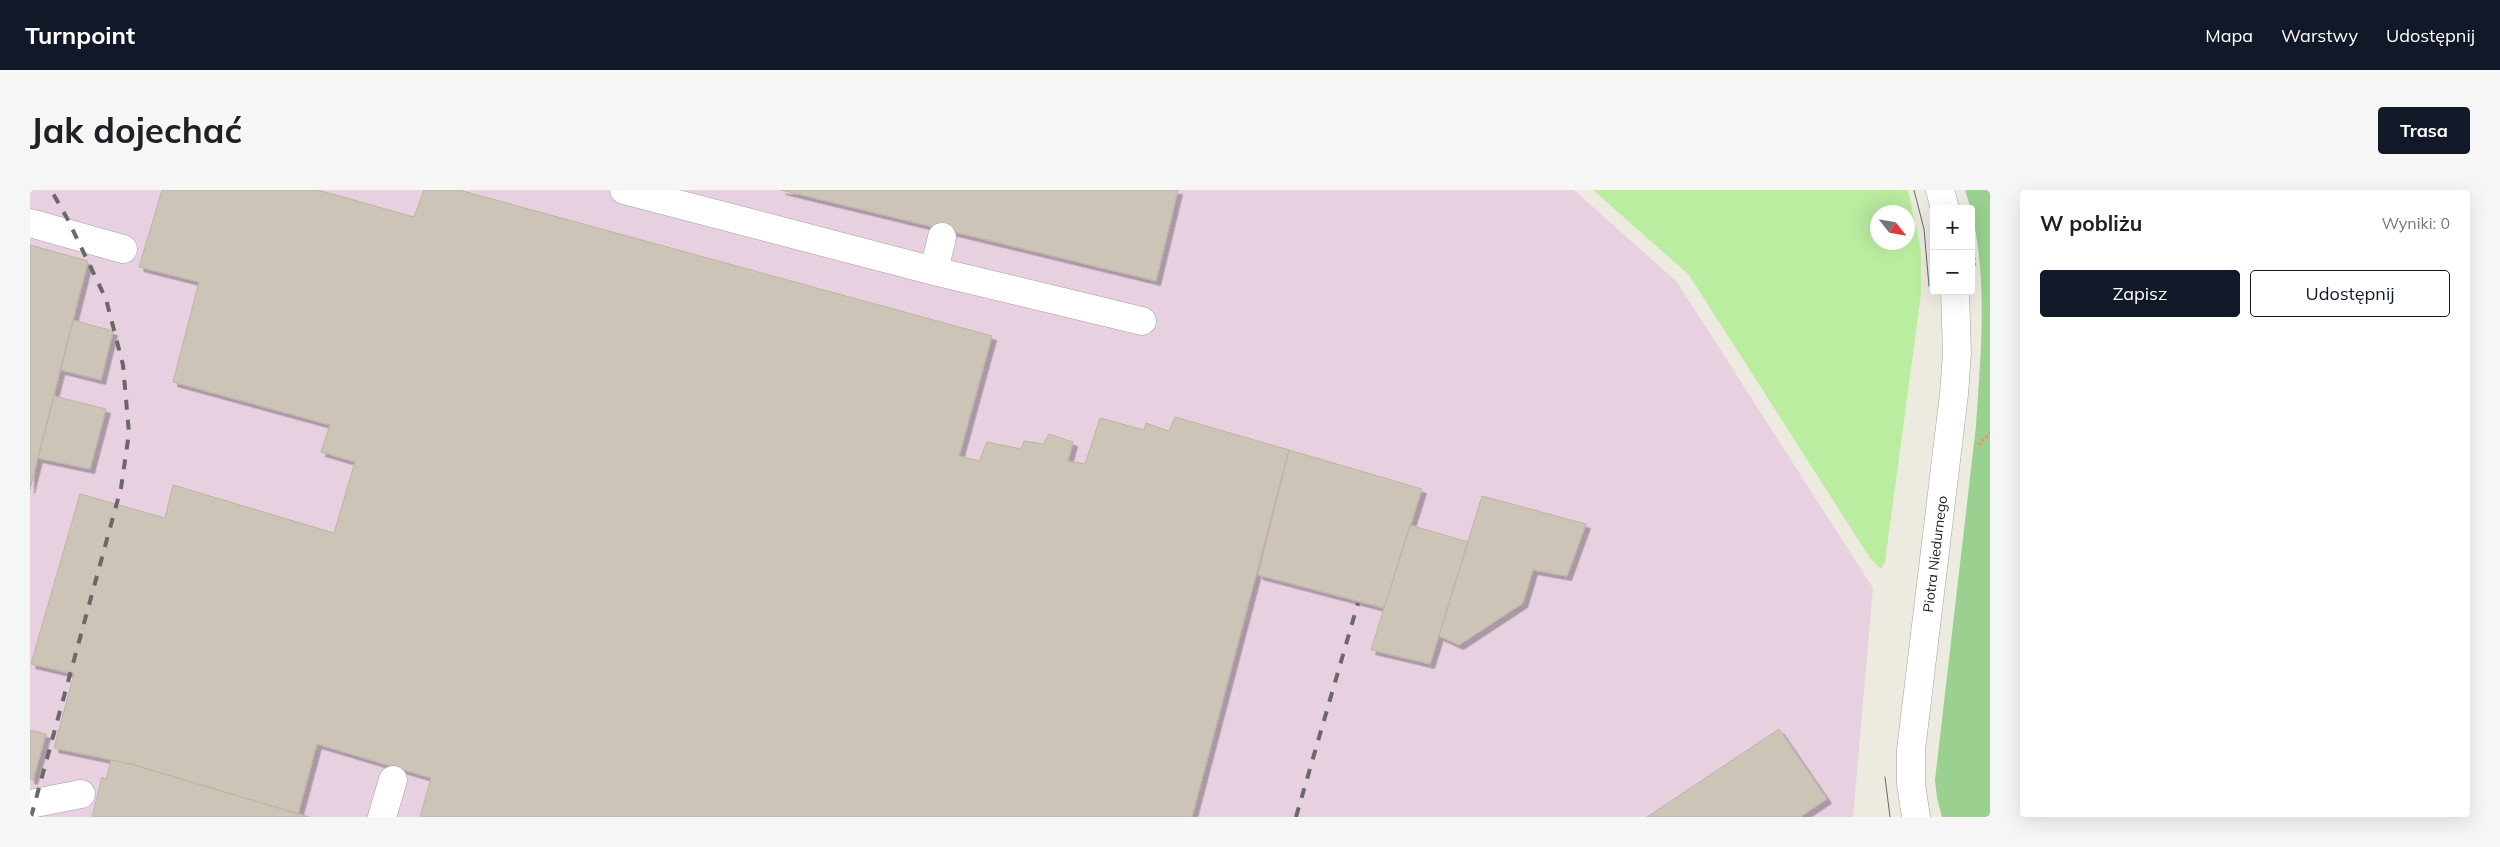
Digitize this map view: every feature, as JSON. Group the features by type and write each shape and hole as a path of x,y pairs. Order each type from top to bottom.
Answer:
{"street":[{"path":"624,190 934,271 1142,321"},
{"path":"1940,190 1944,205"},
{"path":"30,223 123,249"},
{"path":"934,271 942,237"},
{"name":"Piotra Niedurnego","path":"1916,817 1911,784 1912,750 1954,394 1957,353 1955,295"},
{"path":"382,817 393,780"},
{"path":"30,804 81,794"}],"shaded area":[{"path":"30,190 1574,190 1677,282 1873,588 1853,817 30,817"}],"green space":[{"path":"1593,190 1908,190 1911,205 1870,205 1870,250 1915,250 1915,223 1921,251 1921,295 1885,562 1881,569 1870,558 1689,275"},
{"path":"1965,190 1990,190 1990,817 1942,817 1935,780 1976,426 1980,367 1981,277 1975,230 1975,205 1969,205"}],"building":[{"path":"162,190 318,190 414,217 424,190 459,190 992,336 959,456 979,461 987,442 1021,449 1024,441 1043,444 1049,434 1073,442 1068,461 1085,464 1100,418 1144,430 1146,423 1169,431 1175,417 1289,450 1192,817 420,817 431,778 317,744 298,814 131,764 54,748 74,674 31,664 80,494 165,518 173,485 334,533 355,462 321,452 330,425 173,382 199,282 139,267"},
{"path":"781,190 1178,190 1156,281"},
{"path":"30,245 88,261 30,489"},
{"path":"73,320 113,331 101,380 61,370"},
{"path":"54,396 106,409 90,469 38,458"},
{"path":"1289,450 1422,489 1384,608 1258,575"},
{"path":"1482,496 1586,524 1567,576 1533,570 1523,603 1459,645 1439,636"},
{"path":"1410,525 1468,542 1430,664 1371,650"},
{"path":"1779,729 1827,799 1800,817 1647,817"},
{"path":"30,730 46,734 33,780 30,779"},
{"path":"111,760 131,764 309,817 92,817 102,777 106,779"}],"tram line":[{"path":"1914,190 1924,229 1929,286"},
{"path":"1885,777 1890,817"}],"railway":[{"path":"31,817 121,488 129,433 123,365 106,299 67,218 51,190"},
{"path":"1296,817 1358,603"}]}
